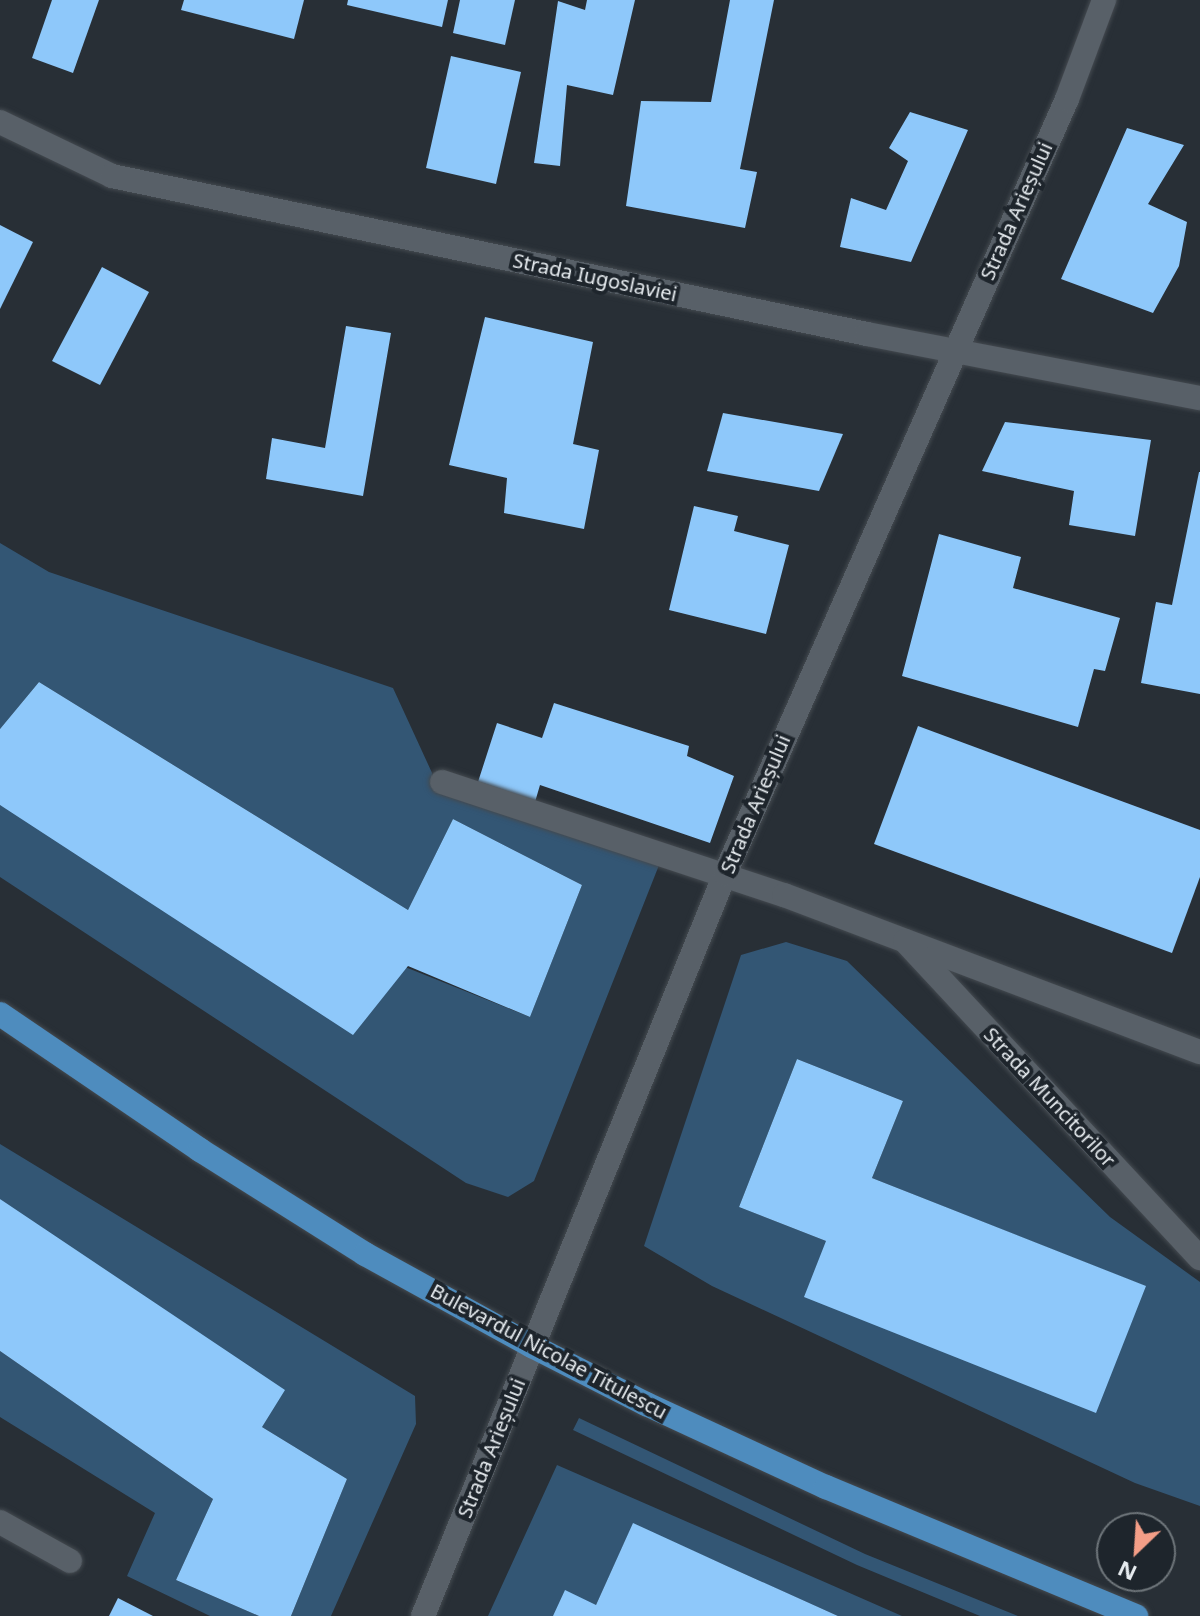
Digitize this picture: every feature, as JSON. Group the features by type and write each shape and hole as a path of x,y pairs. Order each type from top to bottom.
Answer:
{"main road":[{"name":"Bulevardul Nicolae Titulescu","path":"0,1014 200,1150 365,1254 532,1346 646,1404 826,1487 1136,1616"}],"street":[{"name":"Strada Arieșului","path":"423,1616 725,874 1067,99 1104,0"},
{"name":"Strada Iugoslaviei","path":"0,122 112,176 954,351 1200,398"},
{"name":"Strada Muncitorilor","path":"442,782 725,874 900,937 1200,1052"},
{"name":"Strada Muncitorilor","path":"900,937 1200,1258"},
{"path":"0,1522 70,1561"}],"shaded area":[{"path":"0,543 49,572 393,688 433,775 665,850 534,1181 508,1197 466,1183 0,877 0,805 530,1017 582,885 453,819 408,910 39,682 0,729"},
{"path":"786,942 847,961 1110,1217 1200,1282 1200,1506 1135,1483 712,1286 644,1246 741,955","holes":["797,1059 903,1101 872,1178 1145,1286 826,1241 739,1207"]},
{"path":"0,1144 415,1396 416,1424 331,1616 291,1616 347,1479 262,1427 0,1199"},
{"path":"0,1351 213,1499 176,1580 259,1616 210,1616 127,1576 155,1513 0,1417"},
{"path":"579,1418 865,1554 1018,1616 980,1616 857,1565 573,1430"},
{"path":"557,1465 902,1616 838,1616 633,1524 596,1605 553,1616 488,1616"}],"building":[{"path":"52,0 99,0 73,73 32,58"},
{"path":"184,0 304,0 294,39 181,10"},
{"path":"348,0 448,0 442,27 347,5"},
{"path":"460,0 515,0 505,45 453,33"},
{"path":"587,0 635,0 613,95 567,85 560,166 534,163 558,1 585,10"},
{"path":"730,0 774,0 740,169 757,172 745,228 626,206 641,101 711,102"},
{"path":"451,56 521,72 496,184 426,168"},
{"path":"910,112 968,130 911,262 840,247 851,198 886,210 908,161 889,148"},
{"path":"1127,128 1184,145 1148,204 1187,222 1179,266 1153,313 1061,279"},
{"path":"0,225 33,242 0,309"},
{"path":"102,267 149,292 100,385 52,361"},
{"path":"485,317 593,342 573,444 599,450 584,529 504,513 507,478 449,465"},
{"path":"346,326 391,333 363,496 266,479 272,438 325,448"},
{"path":"723,413 843,434 819,491 707,471"},
{"path":"1005,422 1151,440 1135,536 1069,525 1074,491 982,471"},
{"path":"1199,472 1200,694 1141,683 1156,602 1172,605"},
{"path":"694,506 738,516 734,531 789,545 766,634 669,610"},
{"path":"939,534 1021,557 1013,588 1120,618 1105,671 1094,669 1078,727 902,676"},
{"path":"39,682 408,910 453,819 582,885 530,1017 408,966 353,1035 0,805 0,729"},
{"path":"554,703 689,746 687,756 734,776 710,843 540,785 535,802 477,785 497,723 542,738"},
{"path":"918,726 1200,830 1200,877 1172,953 874,844"},
{"path":"797,1059 903,1101 872,1178 1146,1286 1096,1413 804,1297 826,1241 739,1207"},
{"path":"0,1199 285,1390 262,1427 347,1479 291,1616 259,1616 176,1580 213,1499 0,1351"},
{"path":"633,1523 838,1616 553,1616 565,1590 596,1605"},
{"path":"118,1598 153,1616 109,1616"}]}
